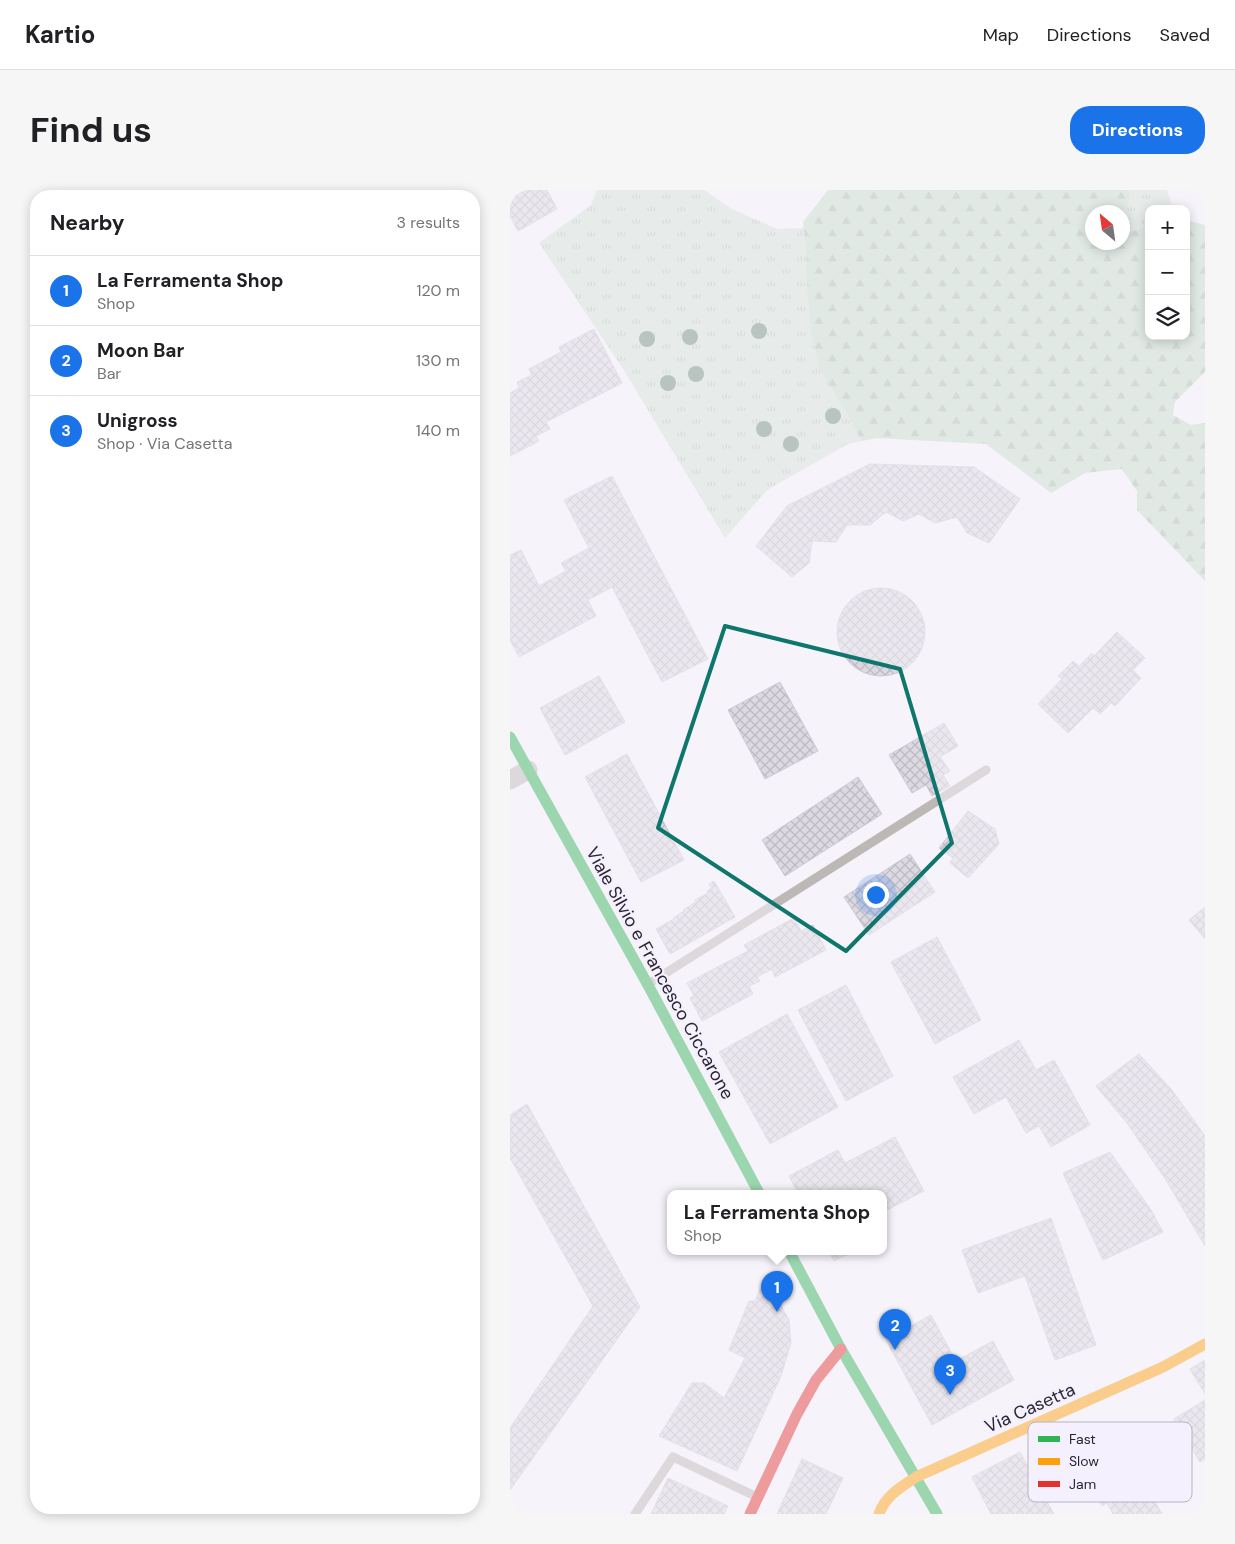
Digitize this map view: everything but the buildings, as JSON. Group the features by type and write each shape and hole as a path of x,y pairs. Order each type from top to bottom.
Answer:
{"street":[{"name":"Viale Silvio e Francesco Ciccarone","path":"510,737 648,985 757,1190"},
{"path":"510,780 528,770"},
{"path":"791,1255 841,1349 937,1514"},
{"name":"Via Casetta","path":"1040,1422 1163,1367 1205,1344"},
{"path":"750,1514 816,1380 841,1349"},
{"name":"Via Casetta","path":"879,1514 888,1497 916,1477 1028,1427"}],"lane":[{"path":"648,985 986,770"},
{"path":"635,1514 673,1457 758,1498"}],"highlighted area":[{"path":"725,626 900,669 952,843 846,951 658,828"}],"green space":[{"path":"597,190 704,190 732,209 777,229 804,228 811,334 819,367 862,441 848,444 767,490 725,538 625,372 539,243 591,205"},
{"path":"828,190 1127,190 1131,196 1127,205 1085,205 1085,250 1130,250 1130,231 1145,228 1145,340 1190,340 1190,221 1205,225 1205,372 1175,402 1173,415 1191,425 1205,423 1205,581 1137,510 1137,491 1122,469 1085,473 1051,493 986,444 877,438 862,441 819,367 811,334 803,222"},
{"path":"1127,190 1167,190 1172,205 1145,205 1145,228 1130,231 1130,205 1127,205 1131,196"}],"traffic: fast":[{"path":"510,737 648,985 757,1190"},
{"path":"791,1255 841,1349 937,1514"}],"traffic: slow":[{"path":"1040,1422 1163,1367 1205,1344"},
{"path":"879,1514 889,1497 916,1477 1028,1427"}],"traffic: jam":[{"path":"750,1514 797,1414 816,1380 841,1349"}],"place":[{"name":"La Ferramenta Shop","path":"777,1312"},
{"name":"Moon Bar","path":"895,1350"},
{"name":"Unigross","path":"950,1395"}]}
